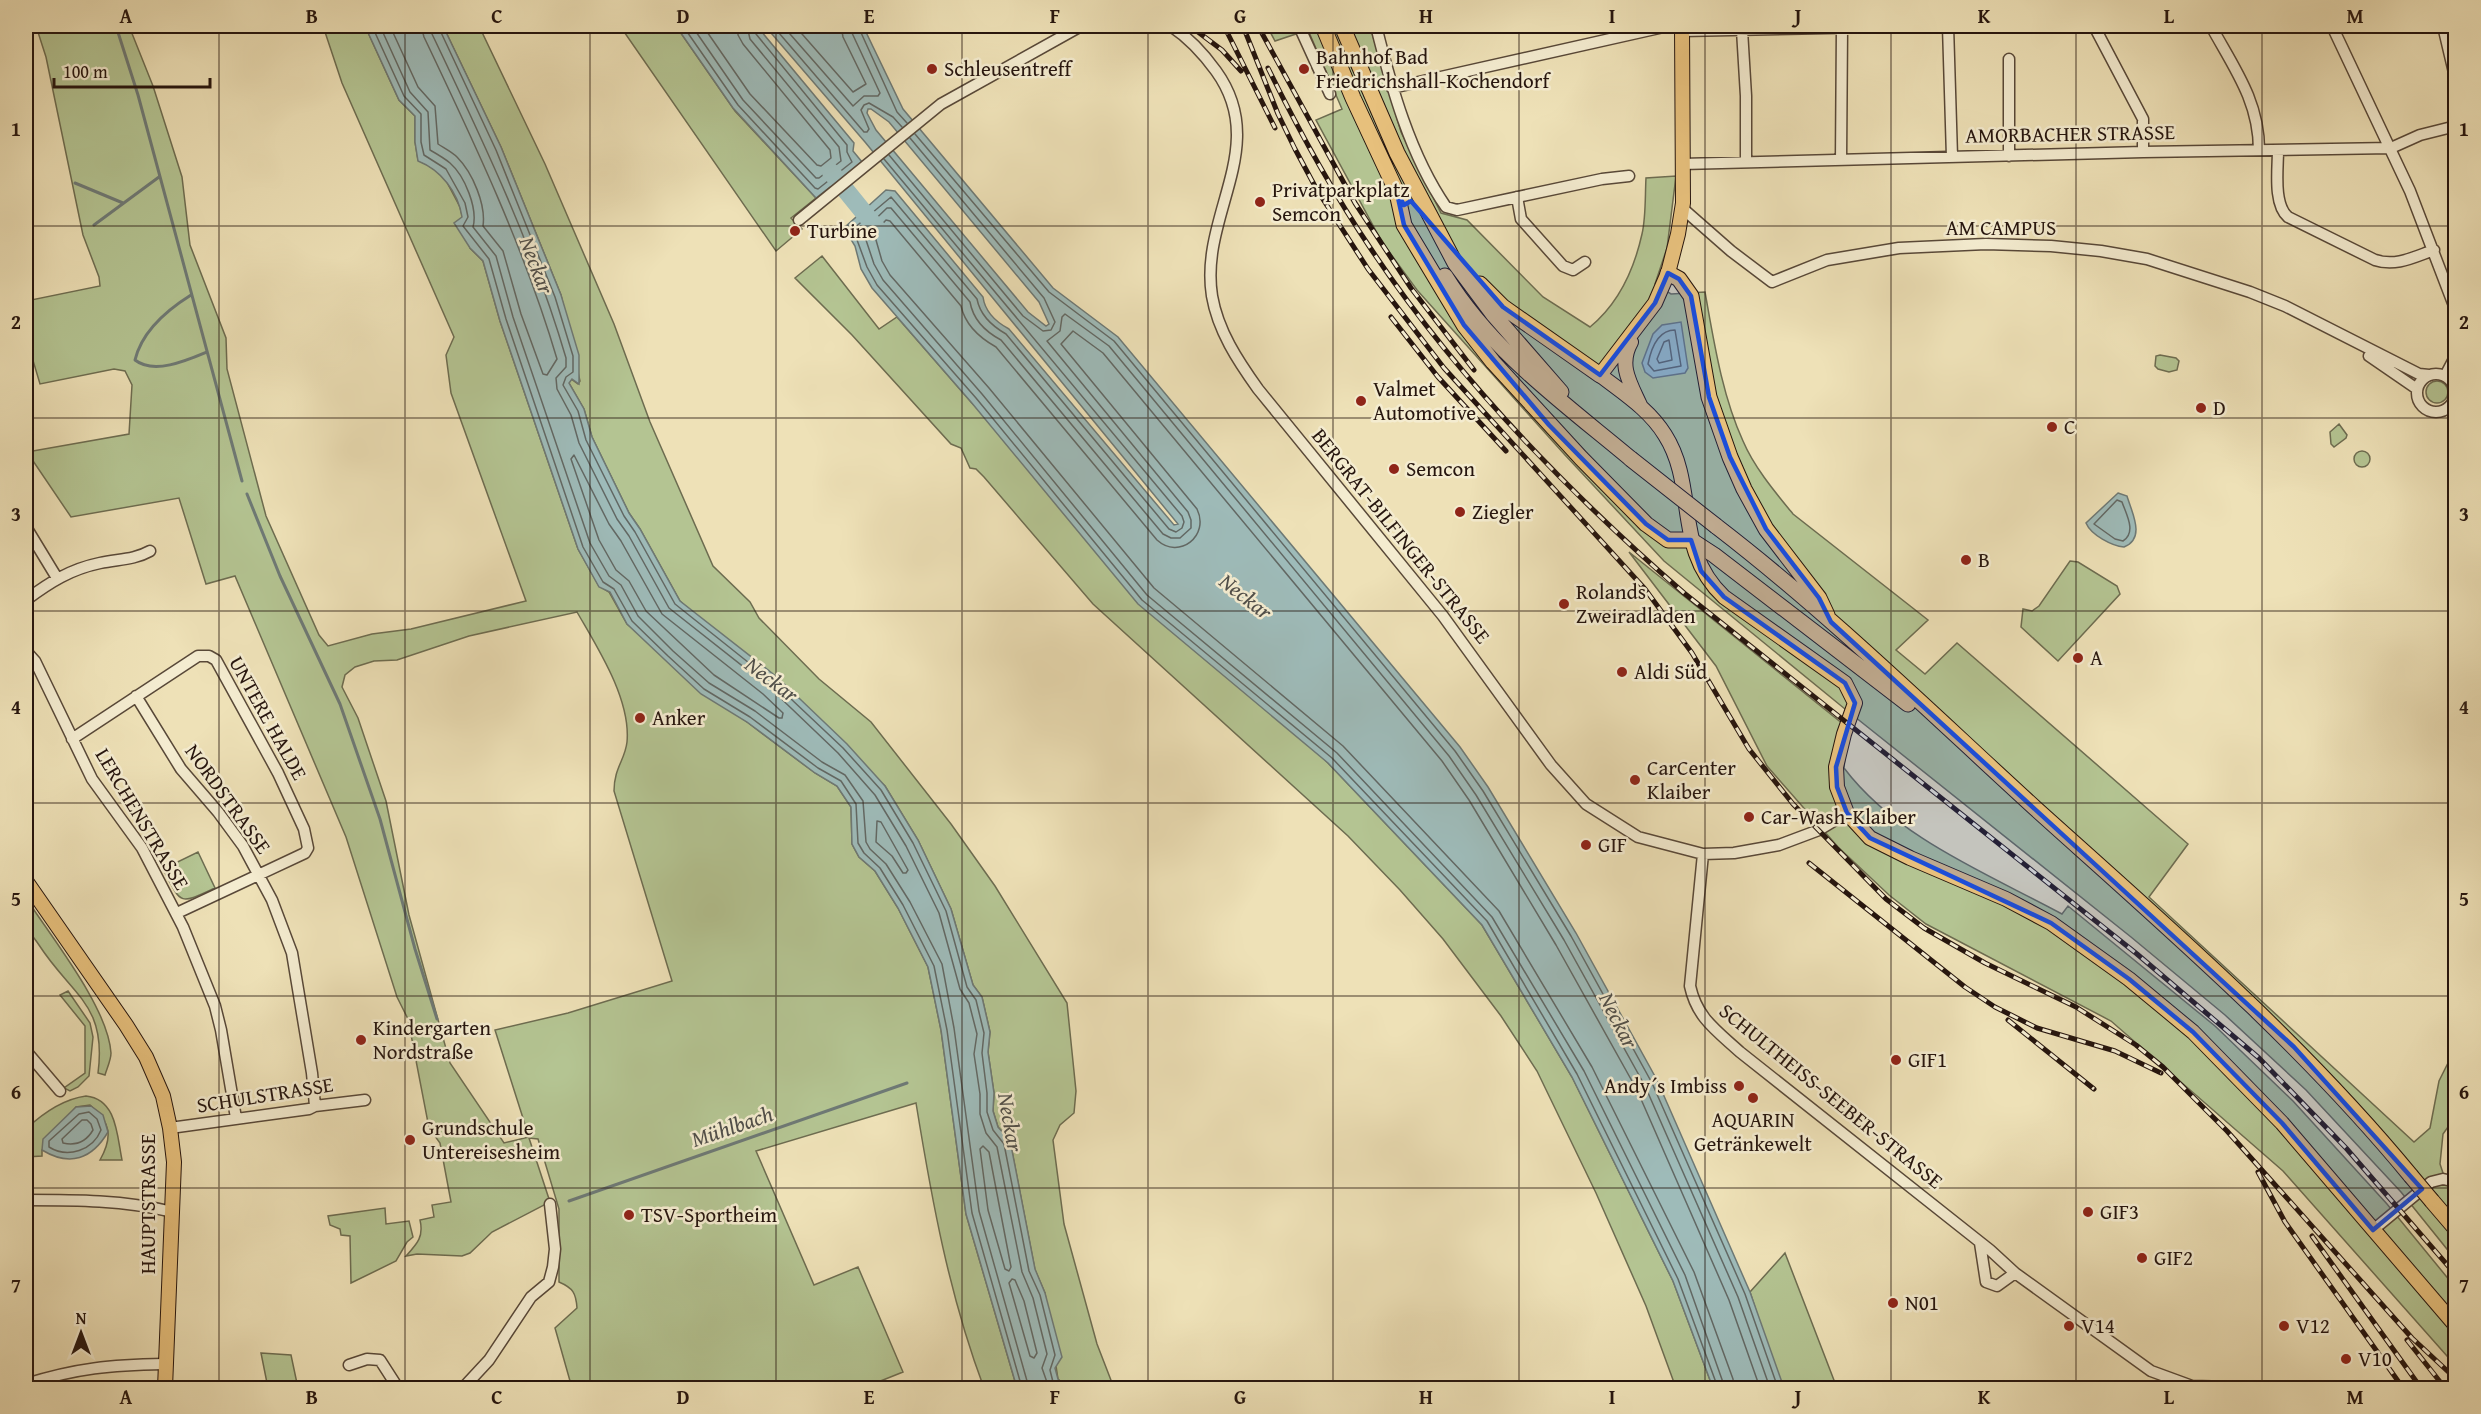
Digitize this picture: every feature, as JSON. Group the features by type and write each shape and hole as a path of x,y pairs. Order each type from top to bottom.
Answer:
{"highway":[{"path":"1323,26 1397,193 1450,284 1478,323 1515,362 1551,394 1716,526 1831,622 1954,732 2294,1047 2374,1131 2456,1229"},
{"path":"1342,26 1396,153 1443,237 1480,284 1503,307 1600,375"},
{"path":"1397,193 1404,225 1464,325 1493,362 1581,459 1646,524 1668,540 1691,540 1733,569 1907,704 1954,732"},
{"path":"1443,237 1455,263 1493,314 1577,413"},
{"path":"1668,273 1679,279 1691,296 1709,397 1730,458 1744,489 1766,530 1819,598 1831,622"}],"main road":[{"path":"1682,28 1682,208 1678,234 1668,273 1655,303 1600,375 1641,406 1665,435 1680,475 1691,540 1701,571 1718,592 1845,683 1855,703 1836,767 1837,787 1847,813 1870,838 1910,858 2006,899 2051,923 2129,979 2193,1032 2282,1123 2456,1326"},
{"path":"1641,406 1624,369 1625,352 1645,316"},
{"name":"HAUPTSTRASSE","path":"26,881 126,1025 146,1057 163,1096 174,1162 164,1364 165,1389"}],"street":[{"path":"799,220 930,112 956,94 1081,26"},
{"name":"BERGRAT-BILFINGER-STRASSE","path":"1171,26 1183,34 1213,67 1224,82 1233,102 1238,145 1211,257 1212,295 1221,326 1234,354 1257,389 1443,616 1566,783 1586,804 1638,837 1703,854 1734,853 1779,845 1818,830 1847,813"},
{"path":"1299,26 1330,94"},
{"path":"1376,26 1392,88 1432,186 1446,207 1457,210 1602,179 1629,176"},
{"path":"1392,88 1668,26"},
{"path":"1682,28 1742,30 1921,26"},
{"path":"1948,26 1952,157"},
{"path":"2094,26 2143,119 2143,152"},
{"path":"2211,26 2256,111 2259,150"},
{"path":"2332,26 2391,148 2456,311"},
{"path":"2443,26 2456,81"},
{"path":"1841,160 1842,27"},
{"path":"1742,30 1746,96 1746,161"},
{"path":"2008,59 2008,156"},
{"name":"AMORBACHER STRASSE","path":"1682,164 2391,148 2420,135 2456,126"},
{"path":"2278,150 2279,201 2283,213 2288,217 2380,262 2397,263 2433,250"},
{"path":"1516,197 1521,219 1563,266 1573,270 1585,262"},
{"name":"AM CAMPUS","path":"1682,208 1731,251 1772,282 1827,260 1899,248 1986,244 2051,246 2132,256 2196,274 2285,306 2336,334 2419,374 2429,375"},
{"name":"AM CAMPUS","path":"2336,334 2417,389"},
{"path":"2445,376 2456,355"},
{"path":"2429,375 2445,376 2452,382 2455,390 2454,403 2441,411 2431,411 2419,402 2417,389 2420,382 2429,375"},
{"path":"26,527 57,578"},
{"path":"26,600 57,578 74,570 131,559 150,551"},
{"name":"LERCHENSTRASSE","path":"26,651 35,661 92,779 145,854 177,913 215,1006 236,1118"},
{"name":"UNTERE HALDE","path":"72,739 198,656 209,656 216,660 278,773 309,844 307,850 259,875"},
{"name":"NORDSTRASSE","path":"136,696 181,769 218,812 243,846 272,900 292,953 312,1073 315,1106"},
{"name":"SCHULTHEISS-SEEBER-STRASSE","path":"1703,854 1690,986 1693,1002 1703,1018 1740,1052 2015,1273 2151,1371 2192,1386 2272,1389"},
{"path":"177,913 259,875"},
{"path":"26,1051 60,1091"},
{"name":"SCHULSTRASSE","path":"170,1128 365,1100"},
{"path":"2373,1230 2431,1182 2443,1179 2456,1182"},
{"path":"26,1200 110,1202 148,1206 173,1212"},
{"path":"462,1389 489,1360 531,1297 549,1282 555,1249 550,1204"},
{"path":"1980,1243 1986,1282 1997,1286 2015,1273"},
{"path":"349,1365 368,1359 380,1360 398,1389"},
{"path":"26,1384 97,1366 164,1364"}],"highlighted area":[{"path":"1397,193 1404,205 1411,201 1503,307 1600,375 1655,303 1668,273 1679,279 1691,296 1709,397 1730,457 1766,529 1819,598 1831,622 2294,1047 2422,1189 2373,1230 2282,1123 2193,1032 2129,979 2051,923 1870,838 1847,813 1837,787 1836,767 1855,703 1845,683 1724,597 1701,571 1691,540 1668,540 1646,524 1549,425 1464,325 1404,225"}],"green space":[{"path":"36,26 129,26 153,86 182,177 190,245 226,338 227,369 266,516 319,635 328,646 372,634 411,629 526,601 451,393 446,355 454,337 342,83 323,26 365,26 399,100 415,116 418,160 442,173 460,207 470,248 483,261 500,321 578,549 599,586 609,592 627,624 747,722 815,773 837,786 851,807 852,844 859,857 875,871 898,908 928,967 941,1030 966,1214 1017,1388 984,1388 951,1283 928,1176 916,1103 756,1151 814,1285 858,1267 903,1372 863,1388 572,1388 555,1328 577,1308 577,1303 575,1295 568,1286 559,1282 559,1209 538,1139 529,1138 550,1202 492,1232 470,1253 462,1256 417,1254 406,1256 419,1240 420,1220 434,1217 432,1205 451,1202 440,1143 429,1128 408,1019 397,997 346,837 235,576 206,584 179,498 71,517 27,452 129,434 132,385 125,371 114,369 40,384 26,337 26,301 100,286 99,277 83,235 46,57","holes":["577,612 603,657 624,708 627,742 614,783 614,791 672,981 568,1013 495,1030 529,1137 504,1143 450,1063 409,915 386,801 358,718 342,687 345,675 355,667 374,661 397,660 469,636"]},
{"path":"443,26 479,26 545,164 614,324 650,422 713,566 750,602 759,618 819,679 871,722 951,824 995,886 1067,1003 1076,1091 1074,1113 1060,1125 1053,1140 1064,1224 1097,1344 1114,1388 1067,1388 1058,1379 1045,1293 1035,1270 1010,1141 998,1127 993,1111 994,1093 988,1052 990,1032 982,997 973,985 951,909 918,840 885,786 680,601 629,513 592,437 584,409 569,383 571,379 578,384 580,381 561,295 501,147"},
{"path":"620,26 676,26 735,111 816,198 791,218 802,229 776,251"},
{"path":"1267,26 1370,26 1401,132 1441,213 1467,220 1543,297 1590,327 1617,297 1639,247 1645,214 1646,178 1676,176 1667,248 1655,284 1671,294 1705,292 1729,405 1753,460 1786,506 1793,514 1928,620 1896,650 1925,674 1957,643 2188,844 2149,897 2414,1142 2430,1128 2439,1081 2449,1061 2455,1061 2455,1117 2443,1134 2440,1164 2444,1176 2455,1184 2455,1259 2401,1192 2306,1090 2225,1015 1664,561 1417,290 1382,242 1316,120 1342,109 1308,30 1275,41"},
{"path":"822,256 879,329 897,317 971,402 1328,763 1482,925 1572,1077 1673,1281 1713,1388 1676,1388 1646,1306 1596,1193 1537,1071 1501,1016 1443,939 1348,836 1093,604 984,477 976,469 970,468 961,448 951,444 852,335 795,278"},
{"path":"2156,356 2176,358 2179,361 2177,370 2169,372 2158,369 2155,366"},
{"path":"2437,381 2445,384 2448,392 2445,400 2437,403 2429,400 2426,392 2429,384"},
{"path":"2339,424 2347,435 2334,447 2331,444 2330,432"},
{"path":"2359,451 2365,451 2370,459 2368,465 2359,467 2354,462 2354,456"},
{"path":"1629,552 1848,728 1844,768 1865,793 1890,815 1944,852 2062,914 2068,906 2215,1026 2293,1101 2387,1204 2455,1287 2455,1365 2283,1171 2111,1021 1926,924 1889,895 1838,847 1767,766 1716,666"},
{"path":"2070,561 2078,562 2117,586 2120,594 2058,661 2021,627 2023,609 2032,611 2039,606"},
{"path":"198,852 215,888 194,897 182,898 174,890 163,869"},
{"path":"26,898 77,973 100,1015 108,1035 111,1053 105,1075 98,1073 97,1031 92,1016 84,1002 27,928 24,916"},
{"path":"68,991 90,1023 93,1037 89,1076 78,1087 70,1091 64,1088 85,1073 85,1026 60,995"},
{"path":"86,1096 104,1104 110,1111 117,1130 122,1160 100,1160 107,1144 108,1130 97,1111 90,1105 76,1107 42,1150 42,1156 26,1157 26,1129 54,1108 70,1100"},
{"path":"385,1208 386,1224 409,1221 413,1237 407,1242 396,1261 351,1283 350,1236 341,1235 340,1229 330,1225 328,1216"},
{"path":"1785,1253 1837,1388 1781,1388 1750,1292"},
{"path":"261,1353 291,1355 298,1388 268,1388"}],"water":[{"path":"365,26 443,26 501,147 561,295 579,355 579,384 572,379 569,383 584,409 592,437 629,513 680,601 777,677 847,744 885,786 918,840 951,909 973,985 982,997 990,1032 988,1052 994,1093 993,1111 998,1127 1010,1140 1035,1269 1045,1293 1062,1357 1055,1368 1058,1379 1067,1388 1017,1388 966,1214 941,1030 928,967 898,908 875,871 859,857 852,844 851,807 837,786 815,773 747,722 701,694 627,624 610,592 599,587 578,549 500,321 483,261 470,248 454,223 462,217 457,199 447,183 434,170 418,161 415,116 399,100"},
{"path":"676,26 761,26 761,31 854,143 853,151 862,162 816,198 733,108"},
{"path":"765,26 863,26 903,109 1053,288 1118,337 1460,747 1488,787 1576,933 1657,1080 1750,1292 1784,1388 1713,1388 1673,1281 1572,1077 1482,925 1328,763 1138,604 971,402 872,288 861,269 855,246 844,228 886,190 895,191 983,297 992,316 1009,329 1174,525 1178,524 865,142","holes":["868,109 889,122 1039,302 1049,324 1046,326 1028,312 876,130 867,113"]},
{"path":"1681,322 1688,368 1685,373 1653,378 1645,372 1642,363 1653,334 1662,325"},
{"path":"2118,493 2127,496 2136,524 2134,538 2124,547 2102,539 2092,532 2086,523"},
{"path":"91,1106 103,1115 108,1132 95,1149 80,1158 71,1159 52,1155 42,1150 43,1139 76,1107"}],"waterway":[{"path":"116,26 138,95 242,481"},
{"name":"Neckar","path":"831,172 878,230"},
{"path":"94,225 159,177"},
{"path":"75,183 123,203"},
{"path":"191,295 173,307 149,331 138,349 135,360 152,366 171,365 207,352"},
{"path":"247,494 280,576 340,704 380,819 415,949 437,1019"},
{"name":"Mühlbach","path":"569,1201 907,1083"}],"railway":[{"path":"1190,26 1222,50 1241,71"},
{"path":"1224,26 1275,128"},
{"path":"1243,26 1278,114 1295,149 1317,190 1368,269 1444,368 1645,589 1692,653 1749,749 1793,804 1886,899 1924,928 1985,963 2076,1007 2136,1045 2163,1067 2227,1131 2412,1338 2456,1379"},
{"path":"1258,26 1355,203 1411,288 1474,370"},
{"path":"1268,68 1329,183 1404,297 1477,388 1557,474 1598,515 1684,593 2137,954 2259,1058 2346,1148 2456,1275"},
{"path":"1391,317 1438,377 1506,451"},
{"path":"1809,863 1965,987 1995,1007 2037,1028 2115,1051 2161,1073"},
{"path":"2008,1020 2094,1089"},
{"path":"2258,1172 2285,1222 2403,1388"},
{"path":"2312,1236 2421,1388"},
{"path":"2407,1340 2445,1388"}],"place":[{"name":"Schleusentreff","path":"932,69"},
{"name":"Bahnhof Bad Friedrichshall-Kochendorf","path":"1304,69"},
{"name":"Privatparkplatz Semcon","path":"1260,202"},
{"name":"Turbine","path":"795,231"},
{"name":"Valmet Automotive","path":"1361,401"},
{"name":"D","path":"2201,408"},
{"name":"C","path":"2052,427"},
{"name":"Semcon","path":"1394,469"},
{"name":"Ziegler","path":"1460,512"},
{"name":"B","path":"1966,560"},
{"name":"Rolands Zweiradladen","path":"1564,604"},
{"name":"A","path":"2078,658"},
{"name":"Aldi Süd","path":"1622,672"},
{"name":"Anker","path":"640,718"},
{"name":"CarCenter Klaiber","path":"1635,780"},
{"name":"Car-Wash-Klaiber","path":"1749,817"},
{"name":"GIF","path":"1586,845"},
{"name":"Kindergarten Nordstraße","path":"361,1040"},
{"name":"GIF1","path":"1896,1060"},
{"name":"Andy´s Imbiss","path":"1739,1086"},
{"name":"AQUARIN Getränkewelt","path":"1753,1098"},
{"name":"Grundschule Untereisesheim","path":"410,1140"},
{"name":"GIF3","path":"2088,1212"},
{"name":"TSV-Sportheim","path":"629,1215"},
{"name":"GIF2","path":"2142,1258"},
{"name":"N01","path":"1893,1303"},
{"name":"V14","path":"2069,1326"},
{"name":"V12","path":"2284,1326"},
{"name":"V10","path":"2346,1359"}]}
